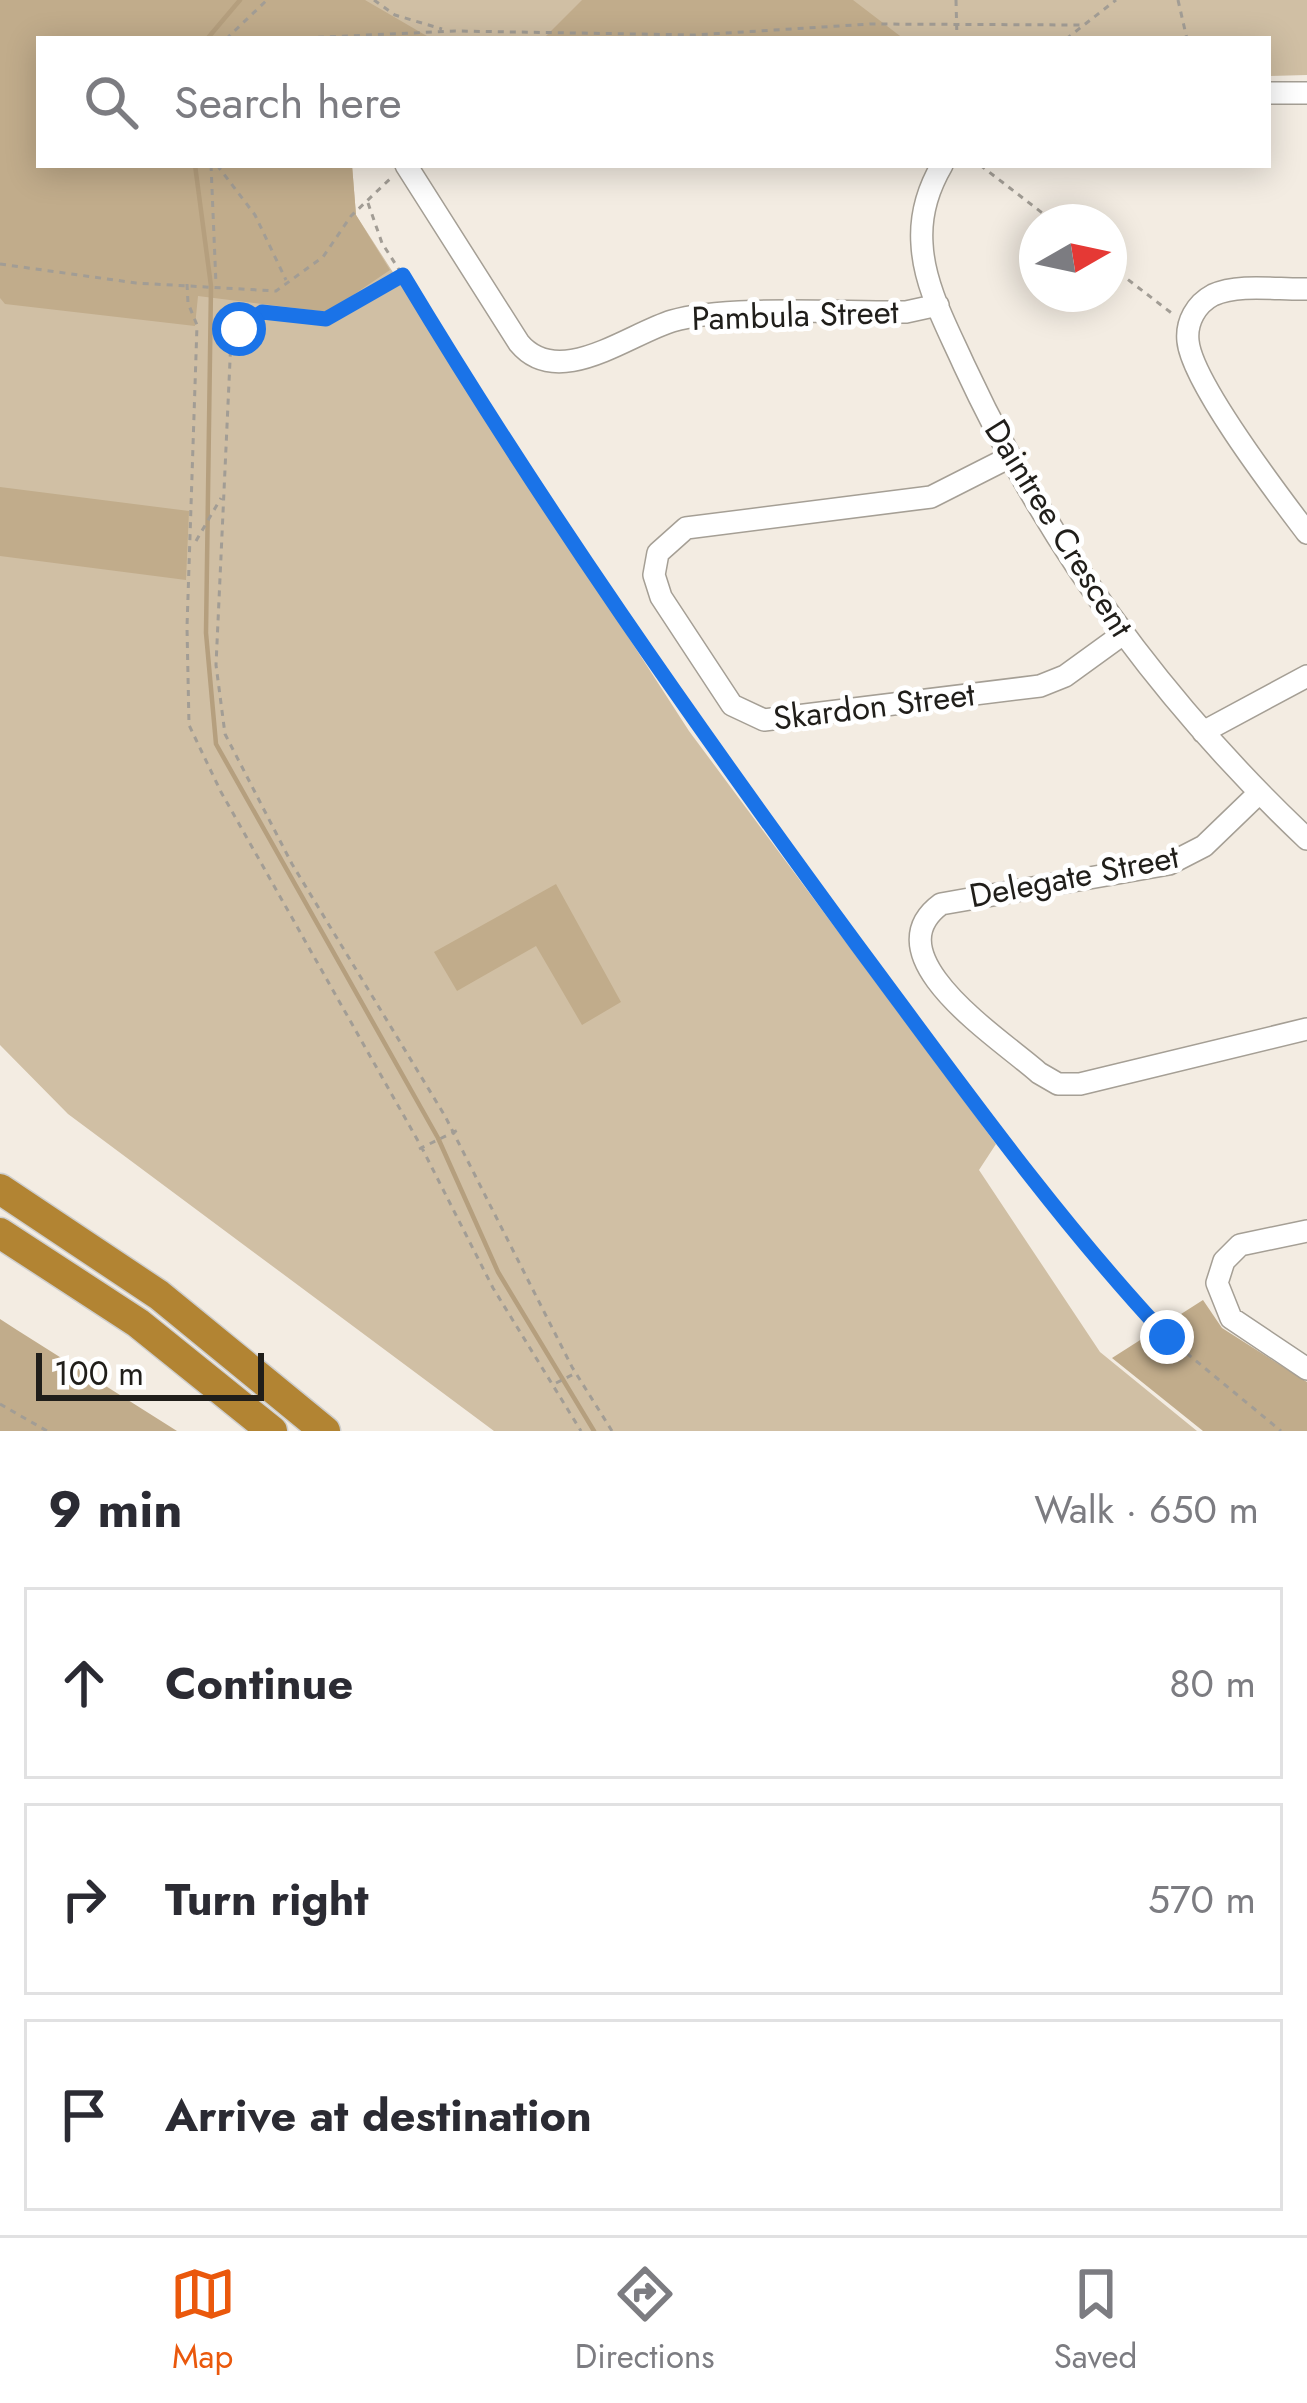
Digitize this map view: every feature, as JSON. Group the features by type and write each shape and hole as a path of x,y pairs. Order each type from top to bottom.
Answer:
{"highway":[{"path":"0,1189 159,1295 326,1431"},
{"path":"0,1233 138,1323 272,1431"}],"street":[{"path":"1271,93 1307,93"},
{"name":"Pambula Street","path":"408,168 519,343 543,362 574,361 690,317 906,312 938,305"},
{"name":"Daintree Crescent","path":"940,168 922,229 926,273 1010,457 1123,634 1203,732 1307,839"},
{"path":"1307,289 1224,291 1203,302 1188,326 1190,351 1216,400 1307,532"},
{"name":"Skardon Street","path":"1010,457 931,497 686,528 658,553 657,590 732,705 757,719 1040,686 1065,676 1123,634"},
{"path":"1203,732 1307,676"},
{"name":"Delegate Street","path":"1259,793 1204,847 1181,860 941,904 921,927 918,951 933,978 1039,1073 1058,1084 1080,1084 1307,1029"},
{"path":"1307,1231 1240,1245 1224,1261 1217,1283 1231,1318 1307,1369"}],"path":[{"path":"229,36 267,0"},
{"path":"374,0 412,21 455,31"},
{"path":"956,0 957,36"},
{"path":"1070,36 1116,0"},
{"path":"1178,0 1185,36"},
{"path":"347,36 455,31 695,35 870,24 1082,26"},
{"path":"214,168 216,286"},
{"path":"216,168 255,215 286,280"},
{"path":"0,265 276,291 323,257 403,168"},
{"path":"984,168 1031,204"},
{"path":"368,202 382,243 639,645 972,1098 1117,1284 1167,1337 1281,1431"},
{"path":"403,275 326,319 262,312 231,339 216,665 225,734 292,864 451,1134 576,1373 612,1431"},
{"path":"1127,279 1188,326"},
{"path":"187,284 197,325 187,627 190,725 220,792 421,1149 493,1288 581,1431"},
{"path":"193,548 222,497"},
{"path":"421,1149 460,1129"},
{"path":"553,1384 576,1373"},
{"path":"0,1404 47,1431"}],"shaded area":[{"path":"0,0 1307,0 1307,75 1271,76 1271,36 36,36 36,168 352,168 356,215 689,731 996,1144 979,1170 1100,1352 1197,1431 494,1431 68,1114 0,1045"},
{"path":"0,0 365,0 427,36 36,36 36,168 352,168 356,215 390,270 328,312 198,296 195,326 5,304 0,298"},
{"path":"582,0 853,0 900,36 546,36"},
{"path":"0,487 189,511 186,580 0,556"},
{"path":"556,884 621,1002 582,1025 536,946 457,991 434,952"},
{"path":"1203,1300 1222,1328 1307,1382 1307,1431 1203,1431 1112,1358"},
{"path":"0,1319 17,1330 177,1431 0,1431"}],"waterway":[{"path":"210,36 240,0"},
{"path":"195,168 211,286 206,633 216,744 438,1138 498,1272 594,1431"}],"route":[{"path":"239,329 262,312 326,319 403,275 639,645 746,794 1022,1163 1117,1284 1167,1337"}]}
